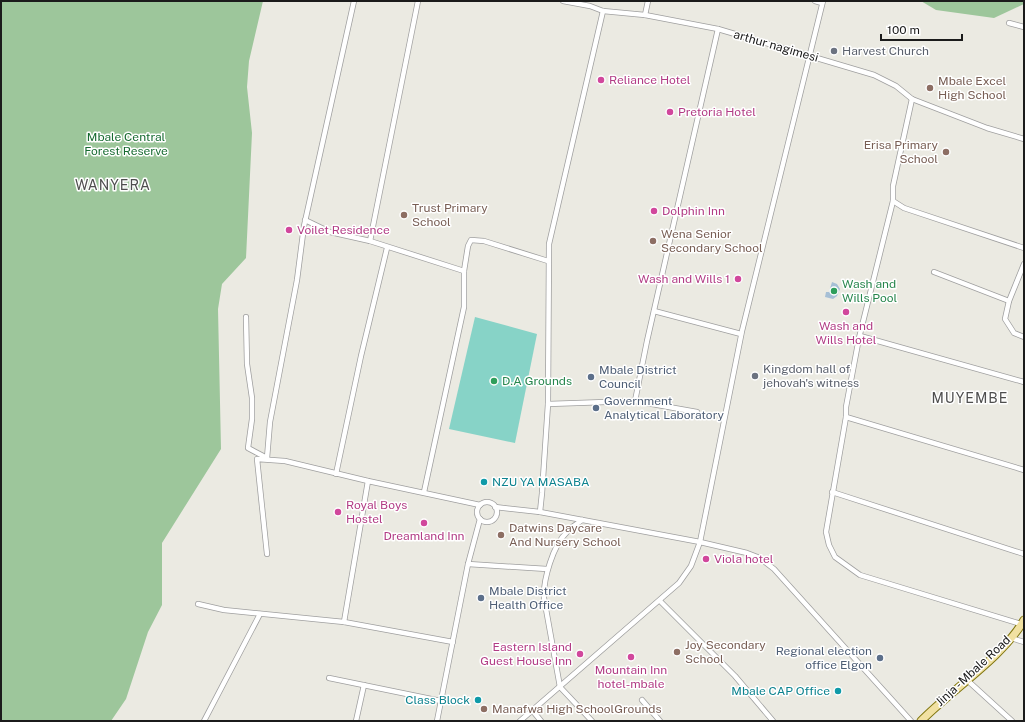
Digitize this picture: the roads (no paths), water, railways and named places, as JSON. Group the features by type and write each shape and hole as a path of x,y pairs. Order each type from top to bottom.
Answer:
{"main road":[{"name":"Jinja - Mbale Road","path":"921,721 1011,638 1023,622"}],"street":[{"path":"267,458 270,422 297,280 305,220 354,1"},
{"path":"370,242 418,1"},
{"name":"arthur nagimesi","path":"563,1 590,3 603,11 645,15 718,29 874,75 896,86 912,99 987,128 1024,139"},
{"path":"645,15 648,1"},
{"path":"520,721 638,618 660,601 685,576 695,557 700,542 741,334 822,2 815,1"},
{"path":"540,512 548,404 548,261 551,228 603,11"},
{"path":"1009,23 1024,27"},
{"path":"635,401 718,29"},
{"path":"912,99 893,186 893,201 860,336 846,408 846,417 826,532 829,545 835,557 860,575 1023,622"},
{"path":"893,201 904,208 1024,248"},
{"path":"305,220 330,232 370,242 464,271"},
{"path":"424,492 464,307 464,271 468,246 471,240 484,241 548,261"},
{"path":"336,474 361,356 387,248"},
{"path":"1024,264 1010,301 1006,323 1014,333 1024,337"},
{"path":"934,272 1010,301"},
{"path":"654,311 741,334"},
{"path":"246,317 247,364 252,398 252,419 248,448 267,458"},
{"path":"860,336 1024,382"},
{"path":"548,404 635,401 697,412"},
{"path":"846,417 1024,470"},
{"path":"267,554 256,461 257,459 267,458 480,505 490,503 495,507 540,512 747,552 760,558 774,569 911,721"},
{"path":"344,622 368,481"},
{"path":"832,492 1024,554"},
{"path":"437,721 468,564 480,519 477,510 480,505"},
{"path":"480,519 488,522 494,519 496,513 495,507"},
{"path":"582,520 566,532 547,569 544,583 544,598 560,687 592,721"},
{"path":"468,564 547,569"},
{"path":"660,601 735,676 773,721"},
{"path":"198,604 224,610 344,622 452,642"},
{"path":"204,721 260,614"},
{"path":"1011,638 1024,642"},
{"path":"328,678 441,701"},
{"path":"967,680 1012,721"},
{"path":"356,721 364,685"},
{"path":"642,700 660,721"},
{"path":"532,710 541,721"}],"railway":[{"path":"1001,1 1016,1"}],"place":[{"name":"Harvest Church","path":"834,51"},
{"name":"Reliance Hotel","path":"601,80"},
{"name":"Mbale Excel High School","path":"930,88"},
{"name":"Pretoria Hotel","path":"670,112"},
{"name":"Erisa Primary School","path":"946,152"},
{"name":"Dolphin Inn","path":"654,211"},
{"name":"Trust Primary School","path":"404,215"},
{"name":"Voilet Residence","path":"289,230"},
{"name":"Wena Senior Secondary School","path":"653,241"},
{"name":"Wash and Wills 1","path":"738,279"},
{"name":"Wash and Wills Pool","path":"834,291"},
{"name":"Wash and Wills Hotel","path":"846,312"},
{"name":"Kingdom hall of jehovah's witness","path":"755,376"},
{"name":"Mbale District Council","path":"591,377"},
{"name":"D.A Grounds","path":"494,381"},
{"name":"Government Analytical Laboratory","path":"596,408"},
{"name":"NZU YA MASABA","path":"484,482"},
{"name":"Royal Boys Hostel","path":"338,512"},
{"name":"Dreamland Inn","path":"424,523"},
{"name":"Datwins Daycare And Nursery School","path":"501,535"},
{"name":"Viola hotel","path":"706,559"},
{"name":"Mbale District Health Office","path":"481,598"},
{"name":"Joy Secondary School","path":"677,652"},
{"name":"Eastern Island Guest House Inn","path":"580,654"},
{"name":"Mountain Inn hotel-mbale","path":"631,657"},
{"name":"Regional election office Elgon","path":"880,658"},
{"name":"Mbale CAP Office","path":"838,691"},
{"name":"Class Block","path":"478,700"},
{"name":"Manafwa High SchoolGrounds","path":"484,709"}],"district":[{"name":"WANYERA","path":"113,185"},
{"name":"MUYEMBE","path":"970,398"}],"park label":[{"name":"Mbale Central Forest Reserve","path":"126,144"}]}
